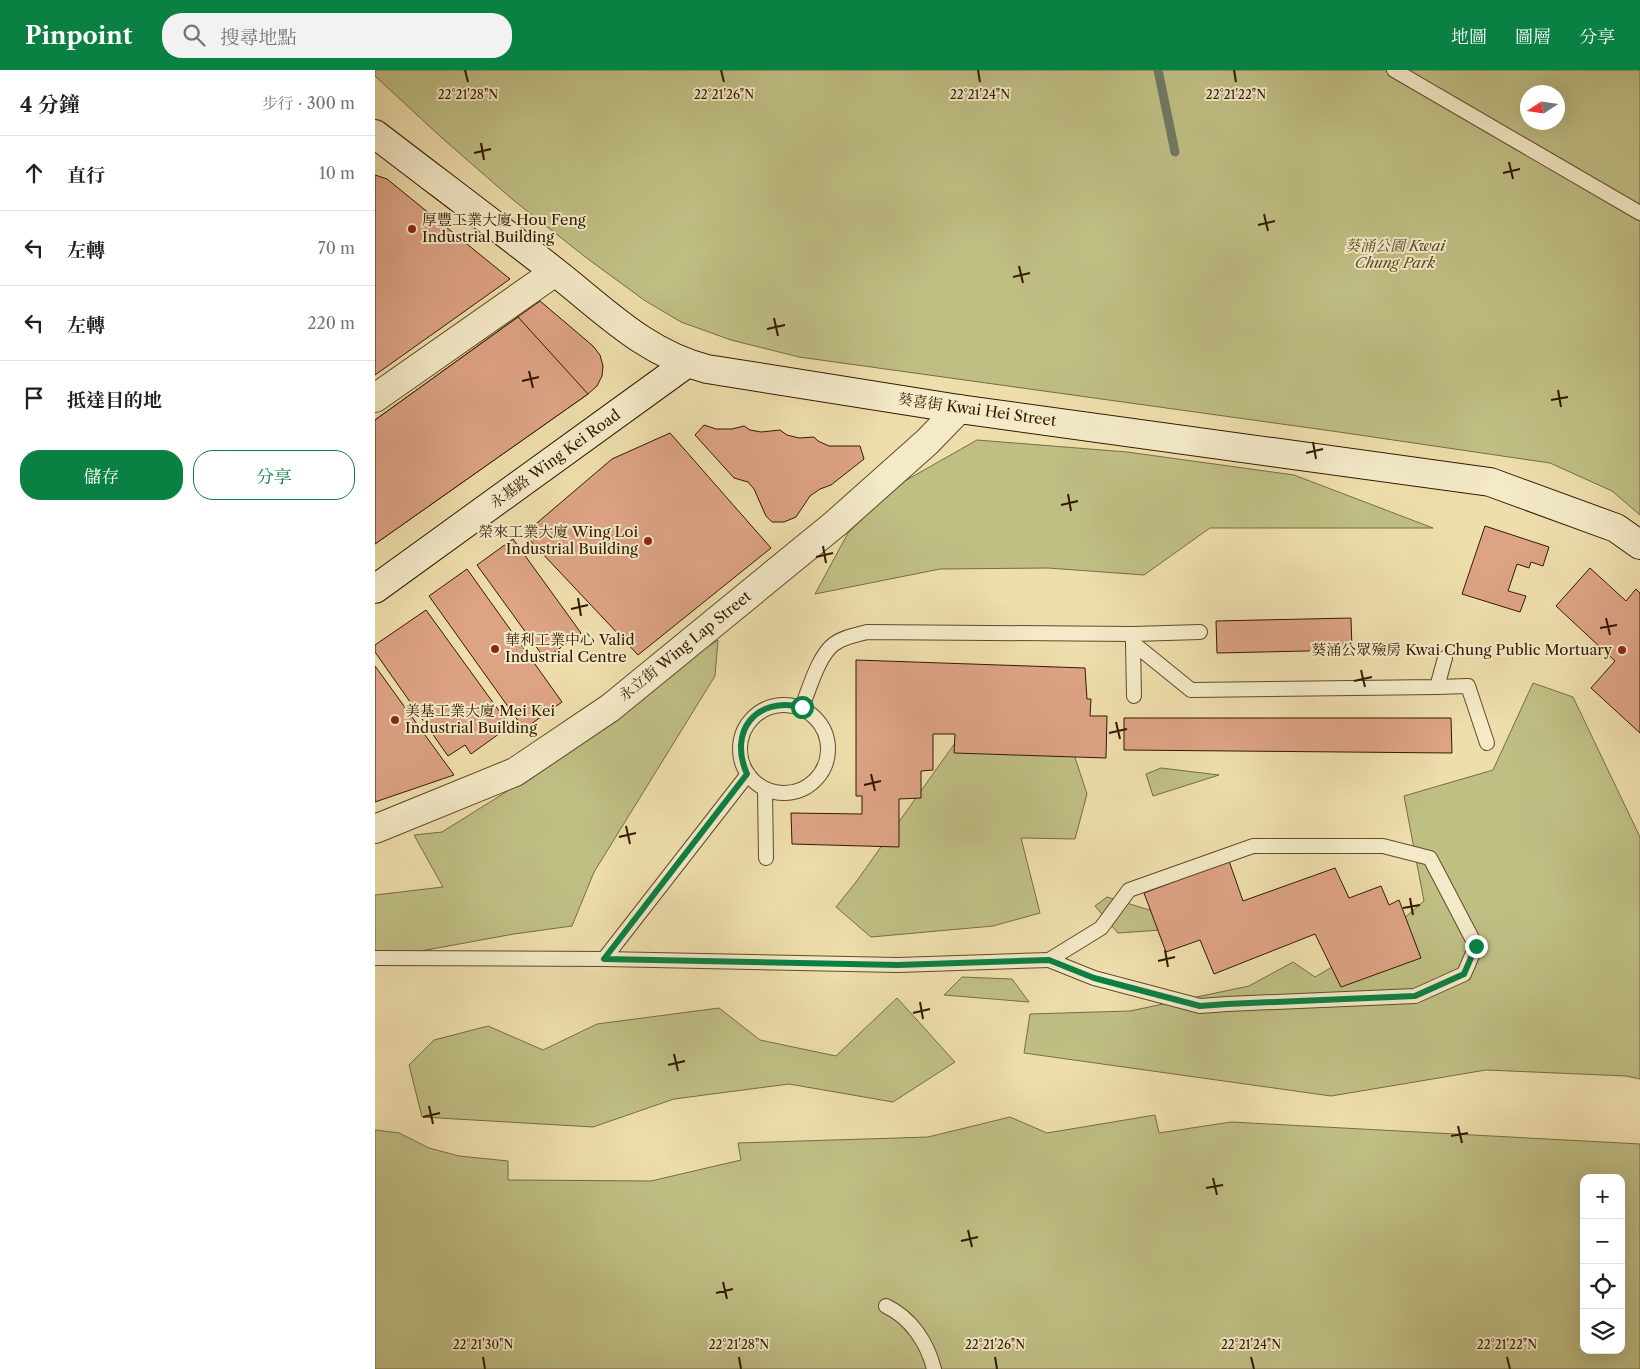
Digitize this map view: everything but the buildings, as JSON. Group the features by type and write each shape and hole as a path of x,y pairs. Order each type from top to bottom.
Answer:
{"street":[{"name":"葵喜街 Kwai Hei Street","path":"375,134 555,272 641,341 686,364 707,369 959,409 1491,482 1616,528 1640,545"},
{"path":"375,398 555,272"},
{"name":"永基路 Wing Kei Road","path":"375,589 686,364"},
{"name":"永立街 Wing Lap Street","path":"375,829 515,772 610,708 835,524 927,442 959,409"}],"lane":[{"path":"1393,70 1640,213"},
{"path":"802,707 823,657 833,644 847,637 867,632 1133,639 1200,632"},
{"path":"1133,639 1191,690 1467,686 1487,743"},
{"path":"1133,639 1134,696"},
{"path":"1437,687 1445,658"},
{"path":"787,704 802,707 814,715 824,728 828,742 828,757 823,772 813,783 801,791 785,794 771,792 757,784 747,774 741,761 740,747 743,733 750,720 761,711 773,705 787,704"},
{"path":"604,959 747,774"},
{"path":"765,789 766,858"},
{"path":"375,958 604,959 898,965 1049,960 1094,978 1200,1006 1415,996 1464,974 1476,946 1430,858 1383,846 1253,846 1129,890 1101,928 1049,960"},
{"path":"886,1306 910,1322 926,1345 934,1369"}],"green space":[{"name":"葵涌公園 Kwai Chung Park","path":"375,70 1640,70 1640,515 1612,491 1550,463 799,357 731,340 681,322 644,300 512,199 375,76"},
{"path":"977,440 1127,452 1294,475 1433,528 1210,528 1144,575 1048,568 940,569 815,594 848,533 896,486"},
{"path":"718,640 715,676 594,872 572,926 514,934 388,957 375,950 375,895 443,887 414,835 442,832 522,782 634,695"},
{"path":"1533,683 1573,697 1640,837 1640,1079 1626,1076 1486,1070 1331,1096 1024,1053 1030,1014 1130,1011 1249,986 1293,962 1315,977 1380,939 1424,901 1404,796 1493,770"},
{"path":"980,708 1062,718 1087,794 1075,839 1021,838 1040,913 993,926 871,937 836,907 856,882"},
{"path":"1161,768 1219,775 1153,796 1146,774"},
{"path":"1107,897 1205,927 1118,933 1095,906"},
{"path":"962,977 1012,979 1029,1002 944,995"},
{"path":"897,998 955,1062 893,1102 789,1084 674,1099 593,1127 422,1117 409,1065 434,1040 488,1026 543,1050 597,1024 719,1008 760,1040 836,1056"},
{"path":"1155,1115 1159,1133 1231,1122 1640,1144 1640,1369 375,1369 375,1130 399,1133 429,1148 459,1156 508,1161 508,1180 651,1181 741,1160 738,1143 928,1137 1010,1117 1047,1133"}],"waterway":[{"path":"1158,70 1175,152"}],"place":[{"name":"厚豐工業大廈 Hou Feng Industrial Building","path":"412,229"},
{"name":"榮來工業大廈 Wing Loi Industrial Building","path":"648,541"},
{"name":"華利工業中心 Valid Industrial Centre","path":"495,649"},
{"name":"葵涌公眾殮房 Kwai Chung Public Mortuary","path":"1622,650"},
{"name":"美基工業大廈 Mei Kei Industrial Building","path":"395,720"}],"route":[{"path":"802,707 787,704 773,705 761,711 750,720 743,733 740,747 741,761 747,774 604,959 898,965 1049,960 1094,978 1200,1006 1415,996 1464,974 1476,946"}]}
